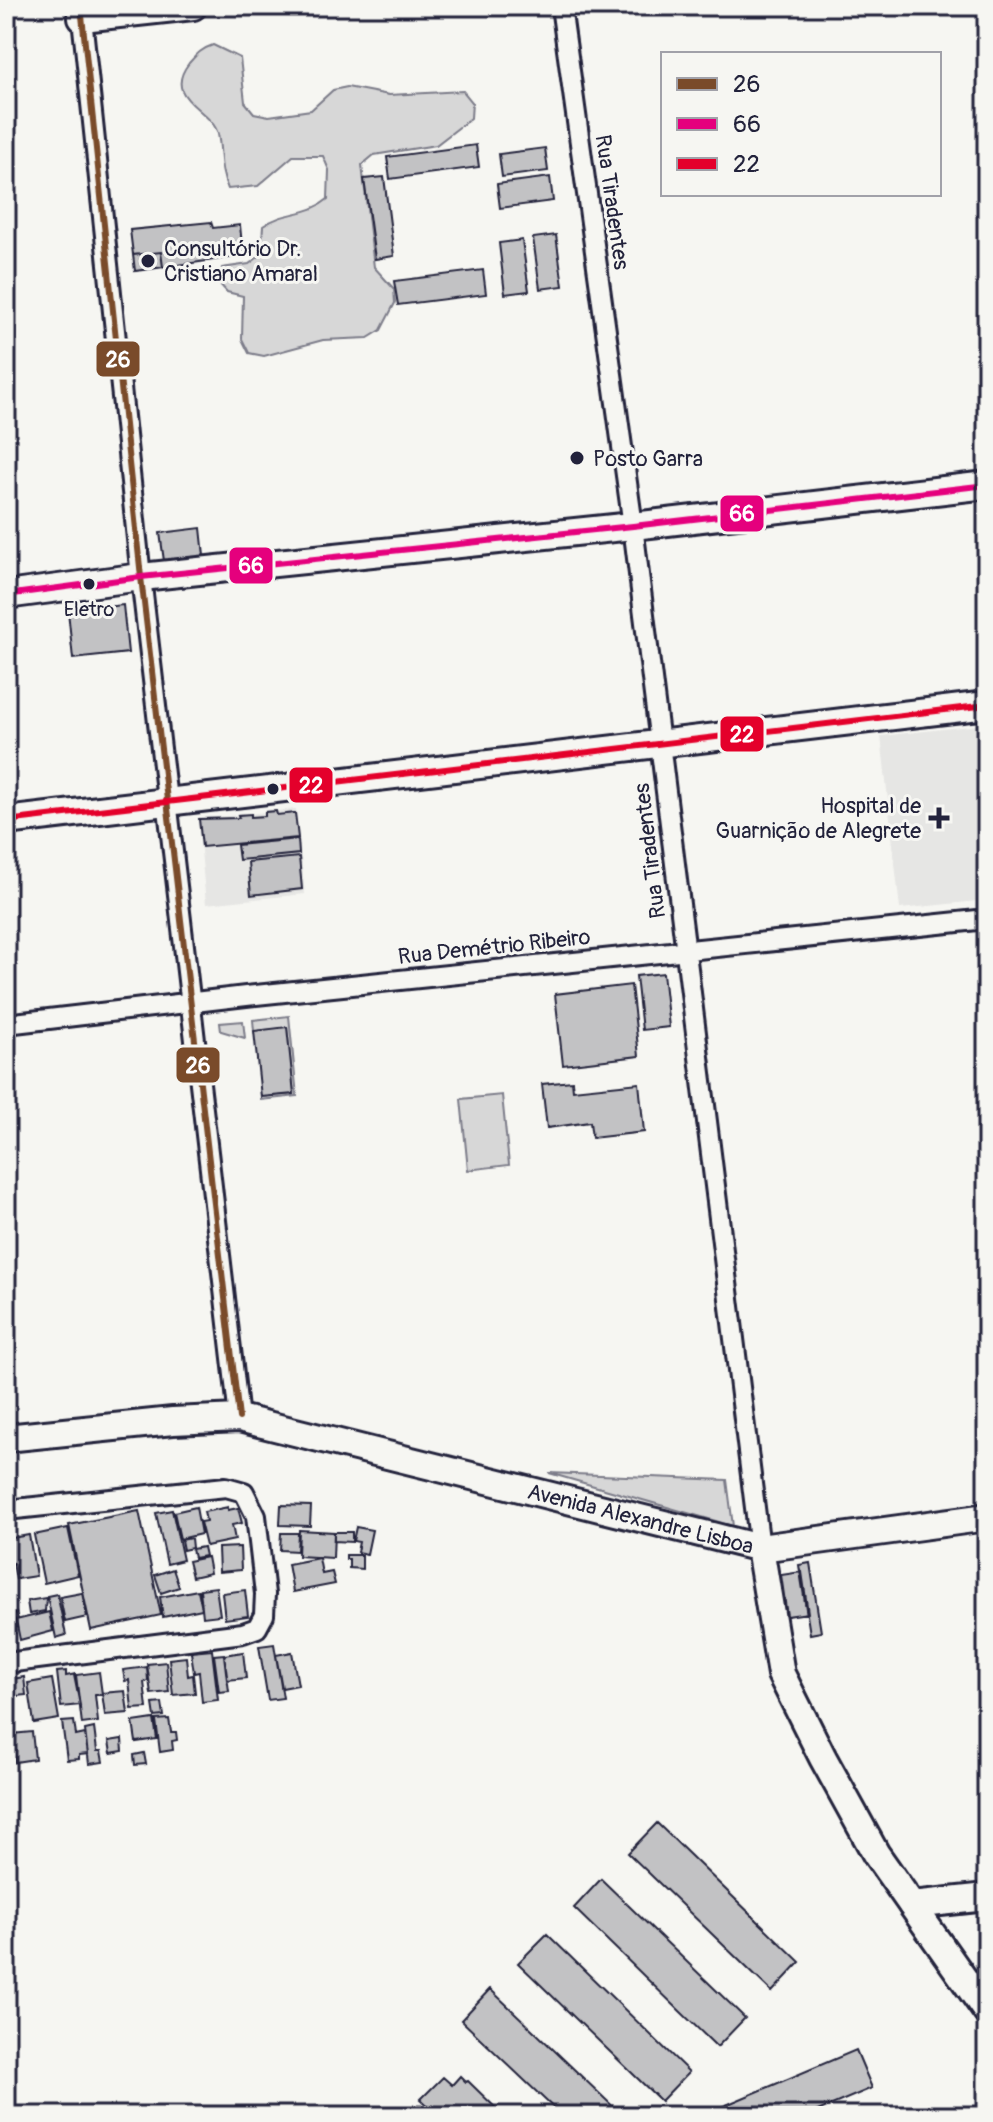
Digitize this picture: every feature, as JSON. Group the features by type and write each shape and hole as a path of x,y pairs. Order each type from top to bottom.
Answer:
{"street":[{"path":"193,6 82,12 141,577 239,1418"},
{"name":"Rua Tiradentes","path":"561,6 633,526 760,1548"},
{"path":"6,595 141,577 633,526 987,485"},
{"path":"6,821 987,705"},
{"name":"Rua Demétrio Ribeiro","path":"6,1024 987,919"},
{"name":"Avenida Alexandre Lisboa","path":"6,1438 173,1421 239,1418 760,1548 781,1674 876,1854 987,2012"},
{"path":"6,1510 226,1487 244,1492 256,1516 265,1594 264,1615 257,1628 243,1633 6,1663"},
{"path":"760,1548 987,1517"},
{"path":"912,1905 987,1897"}],"shaded area":[{"path":"213,45 240,58 245,102 254,113 269,116 311,110 333,90 347,87 389,95 463,91 472,102 471,118 436,145 374,155 362,165 374,267 394,289 395,303 381,330 368,338 323,340 264,356 249,353 242,339 243,296 227,292 217,281 222,268 249,264 261,255 263,226 312,209 328,199 329,170 323,156 293,156 258,186 228,189 214,125 190,102 181,86 182,75 189,63"},
{"name":"Hospital de Guarnição de Alegrete","path":"987,724 987,900 900,909 881,736"},
{"path":"296,809 305,894 206,904 198,819"},
{"path":"289,1016 297,1096 261,1100 261,1097 294,1094 287,1028 254,1031 253,1020"},
{"path":"243,1021 245,1038 221,1031 220,1023"},
{"path":"502,1095 509,1165 468,1170 461,1099"},
{"path":"549,1473 727,1480 733,1526"}],"building":[{"path":"476,145 479,167 390,179 387,157"},
{"path":"545,148 548,171 502,177 499,154"},
{"path":"384,177 394,256 375,259 364,179"},
{"path":"550,177 553,201 500,208 497,184"},
{"path":"211,222 213,228 240,225 243,256 135,271 130,230"},
{"path":"556,235 563,286 540,289 533,238"},
{"path":"522,240 529,291 505,294 499,243"},
{"name":"Consultório Dr. Cristiano Amaral","path":"161,252 163,267 135,271 133,255"},
{"path":"483,270 486,294 398,305 394,281"},
{"path":"201,528 204,556 164,561 160,533"},
{"path":"123,605 128,653 73,659 68,611"},
{"path":"276,811 277,815 295,813 298,838 202,847 199,819 239,818 238,815 251,814 251,817 265,816 265,812"},
{"path":"298,839 299,854 239,860 237,845"},
{"path":"299,857 302,889 251,895 248,862"},
{"path":"663,973 669,1027 642,1030 636,976"},
{"path":"631,985 639,1056 563,1065 555,994"},
{"path":"287,1027 294,1094 261,1097 254,1031"},
{"path":"572,1081 573,1090 639,1083 644,1132 592,1138 590,1122 547,1128 542,1084"},
{"path":"281,1505 311,1506 310,1526 280,1525"},
{"path":"196,1507 201,1534 180,1539 174,1512"},
{"path":"228,1507 228,1510 238,1508 242,1523 232,1525 235,1540 206,1546 200,1522 206,1521 204,1512"},
{"path":"172,1510 183,1560 167,1564 156,1513"},
{"path":"139,1511 161,1615 91,1630 69,1525"},
{"path":"356,1527 372,1530 367,1554 357,1552 359,1542 353,1541"},
{"path":"68,1528 78,1575 44,1583 34,1535"},
{"path":"299,1530 334,1532 333,1558 298,1556"},
{"path":"334,1532 352,1532 352,1542 334,1541"},
{"path":"281,1533 298,1533 297,1551 280,1550"},
{"path":"29,1535 36,1576 16,1579 13,1563 6,1564 6,1539"},
{"path":"191,1538 192,1548 183,1550 181,1540"},
{"path":"203,1547 205,1556 194,1558 192,1549"},
{"path":"240,1547 241,1570 219,1572 218,1548"},
{"path":"346,1555 362,1555 362,1569 349,1568"},
{"path":"207,1557 210,1573 192,1577 188,1561"},
{"path":"319,1558 322,1574 332,1572 335,1584 293,1592 288,1564"},
{"path":"810,1563 821,1632 810,1634 799,1565"},
{"path":"173,1569 179,1587 161,1593 155,1575"},
{"path":"802,1572 808,1613 787,1616 781,1575"},
{"path":"216,1587 220,1615 203,1617 200,1589"},
{"path":"198,1590 202,1609 163,1617 160,1597"},
{"path":"245,1590 248,1616 225,1619 222,1593"},
{"path":"82,1593 87,1617 65,1622 60,1597"},
{"path":"57,1594 66,1635 56,1638 47,1596"},
{"path":"46,1598 45,1611 29,1614 27,1601"},
{"path":"49,1612 53,1631 20,1640 16,1620"},
{"path":"16,1613 15,1633 6,1636 6,1615"},
{"path":"274,1644 283,1698 268,1700 259,1646"},
{"path":"212,1650 218,1700 202,1702 199,1672 194,1673 191,1652"},
{"path":"243,1652 246,1678 227,1680 224,1655"},
{"path":"292,1652 298,1685 282,1688 276,1655"},
{"path":"224,1654 229,1691 219,1692 214,1655"},
{"path":"186,1657 188,1676 193,1675 195,1693 173,1695 169,1659"},
{"path":"166,1662 169,1692 151,1694 147,1664"},
{"path":"147,1667 148,1681 144,1682 147,1708 132,1709 129,1680 125,1681 123,1670"},
{"path":"66,1671 66,1676 76,1674 80,1705 61,1707 57,1672"},
{"path":"99,1672 102,1694 95,1695 98,1722 82,1724 76,1675"},
{"path":"24,1677 26,1695 7,1697 6,1680"},
{"path":"52,1679 59,1719 34,1723 28,1683"},
{"path":"125,1691 128,1713 105,1715 102,1693"},
{"path":"987,1695 987,1733 986,1733 981,1696"},
{"path":"162,1703 164,1716 155,1717 153,1704"},
{"path":"154,1719 157,1739 136,1742 133,1722"},
{"path":"169,1719 171,1732 176,1732 177,1740 172,1741 173,1750 160,1752 156,1720"},
{"path":"74,1721 76,1736 85,1734 88,1754 67,1760 62,1722"},
{"path":"94,1728 97,1751 101,1751 103,1762 89,1764 85,1730"},
{"path":"32,1732 35,1759 15,1762 12,1734"},
{"path":"122,1739 123,1751 111,1753 109,1741"},
{"path":"144,1753 146,1764 135,1765 134,1755"},
{"path":"657,1823 800,1962 772,1992 628,1853"},
{"path":"601,1879 745,2018 717,2047 574,1908"},
{"path":"547,1934 689,2072 661,2101 518,1963"},
{"path":"490,1989 623,2116 562,2116 461,2020"},
{"path":"856,2050 872,2088 806,2116 700,2116"},
{"path":"460,2076 504,2116 439,2116 421,2099 443,2077 452,2085"}],"transit line":[{"name":"26","path":"81,6 141,577 239,1418"},
{"name":"66","path":"6,595 141,577 633,526 987,485"},
{"name":"22","path":"6,821 987,705"}],"place":[{"name":"Consultório Dr. Cristiano Amaral","path":"148,261"},
{"name":"Posto Garra","path":"577,458"},
{"name":"Eletro","path":"89,584"},
{"name":"Hospital de Guarnição de Alegrete","path":"939,818"}]}
